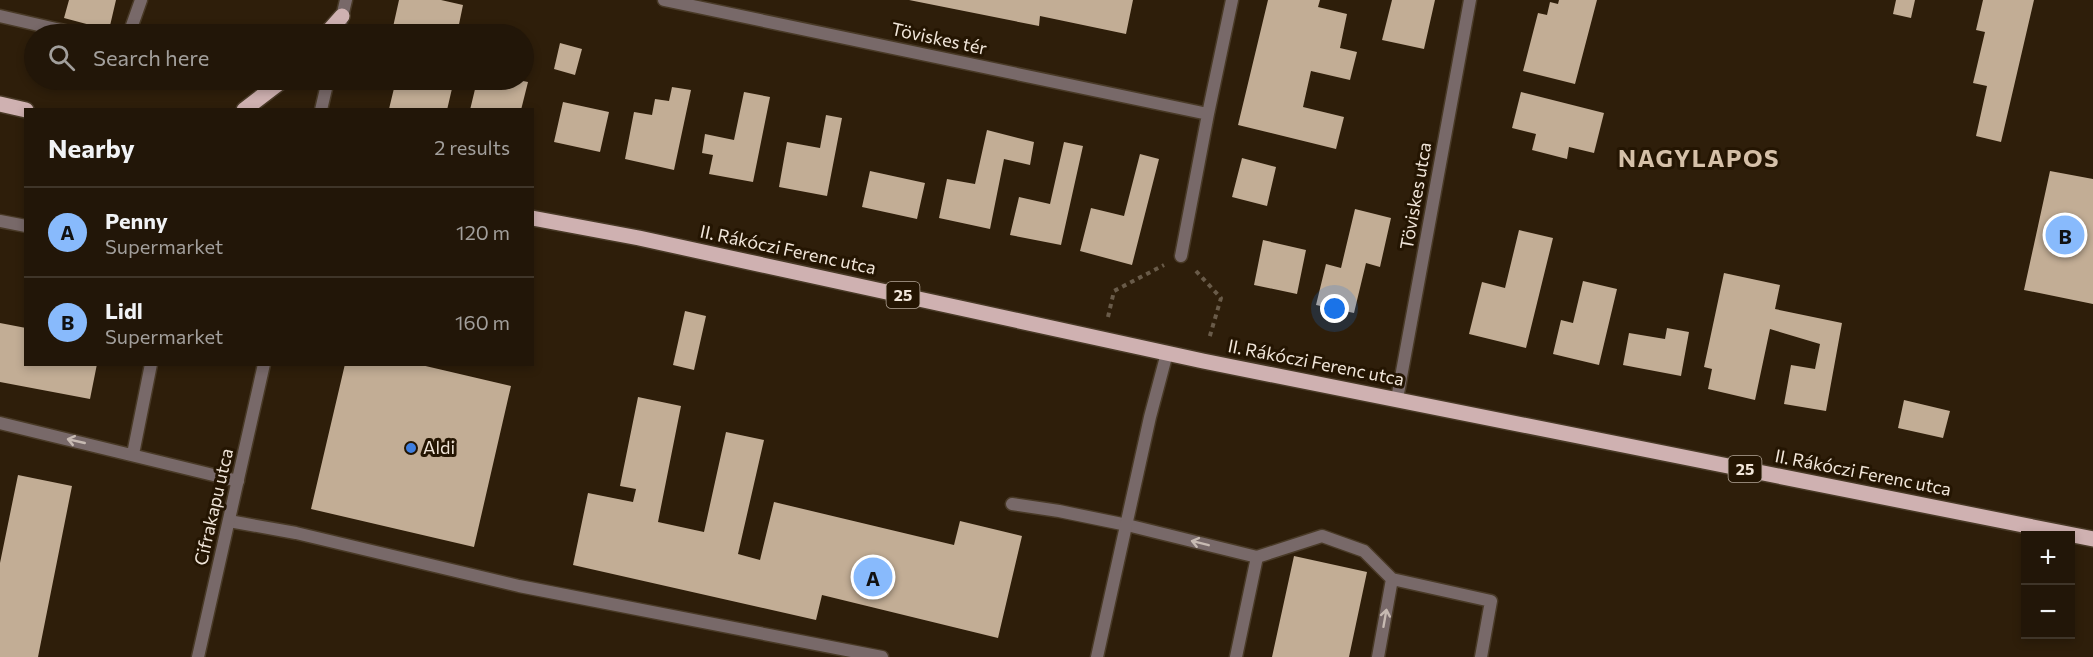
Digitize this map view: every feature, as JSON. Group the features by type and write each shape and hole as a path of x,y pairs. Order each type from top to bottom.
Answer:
{"main road":[{"path":"335,24 342,16"},
{"path":"247,108 270,90"},
{"path":"0,104 24,110"},
{"name":"II. Rákóczi Ferenc utca","path":"534,218 650,240 1203,361 2093,539"}],"street":[{"path":"133,24 141,0"},
{"path":"340,24 346,0"},
{"name":"Töviskes tér","path":"664,0 1208,114"},
{"path":"1181,256 1232,0"},
{"name":"Töviskes utca","path":"1397,399 1470,0"},
{"path":"0,16 35,24"},
{"path":"321,108 326,90"},
{"path":"0,221 24,226"},
{"path":"1097,657 1150,417 1167,353"},
{"path":"133,454 151,366"},
{"name":"Cifrakapu utca","path":"198,657 264,366"},
{"path":"0,423 238,481"},
{"path":"1012,504 1127,525 1257,557 1322,536 1364,551 1392,579 1491,601 1481,657"},
{"path":"229,521 296,533 519,586 882,657"},
{"path":"1236,657 1257,557"},
{"path":"1378,657 1392,579"}],"path":[{"path":"1103,338 1114,291 1181,256 1221,298 1203,361"}],"building":[{"path":"69,0 116,0 110,24 86,24 64,18"},
{"path":"399,0 441,0 463,5 459,24 394,24"},
{"path":"909,0 1133,0 1126,34 1040,16 1039,26"},
{"path":"1268,0 1320,0 1318,7 1347,14 1340,48 1357,52 1350,80 1311,71 1303,107 1344,117 1336,149 1238,125"},
{"path":"1392,0 1435,0 1424,49 1382,40"},
{"path":"1559,0 1597,0 1575,84 1523,71 1538,13 1547,15 1550,2 1558,4"},
{"path":"1896,0 1915,0 1911,18 1893,14"},
{"path":"1983,0 2034,0 2001,142 1976,136 1987,86 1973,83 1985,32 1976,30"},
{"path":"560,43 582,49 575,75 554,69"},
{"path":"672,87 691,90 674,170 625,159 634,112 652,115 655,99 669,101"},
{"path":"394,90 452,90 447,108 389,108"},
{"path":"475,90 526,90 522,108 470,108"},
{"path":"744,92 770,97 753,182 709,174 713,155 702,153 705,134 734,140"},
{"path":"1521,92 1604,113 1594,153 1569,147 1567,159 1532,150 1536,134 1512,128"},
{"path":"563,102 609,112 600,152 554,142"},
{"path":"826,115 842,118 827,196 779,187 787,142 820,148"},
{"path":"987,130 1034,142 1030,165 1004,159 990,229 939,218 947,179 975,184"},
{"path":"1064,142 1083,146 1061,245 1010,235 1019,197 1050,204"},
{"path":"1140,154 1159,159 1132,265 1080,251 1091,208 1124,216"},
{"path":"1242,158 1276,167 1267,206 1232,197"},
{"path":"870,171 925,183 917,219 862,207"},
{"path":"2050,171 2093,179 2093,304 2024,290"},
{"path":"1355,209 1391,218 1380,267 1366,263 1354,313 1316,305 1326,264 1341,268"},
{"path":"1519,230 1553,238 1526,348 1469,334 1482,282 1505,288"},
{"path":"1263,240 1306,250 1297,294 1254,285"},
{"path":"1724,273 1780,285 1775,309 1842,323 1826,411 1784,404 1791,365 1815,369 1820,344 1770,329 1755,400 1708,389 1712,369 1704,367"},
{"path":"1583,281 1617,289 1599,365 1553,354 1561,320 1573,323"},
{"path":"685,311 706,316 694,370 673,365"},
{"path":"0,323 24,328 24,366 97,366 90,399 0,382"},
{"path":"1667,328 1689,332 1681,376 1623,365 1629,333 1665,339"},
{"name":"Aldi","path":"345,366 426,366 511,386 474,547 311,509"},
{"path":"638,397 681,406 658,522 704,532 726,432 764,440 738,554 760,560 774,502 954,545 960,521 1022,536 998,638 822,595 816,620 573,565 588,493 633,502 636,489 620,486"},
{"path":"1904,400 1950,411 1943,438 1898,428"},
{"path":"18,475 72,486 38,657 0,657 0,563"},
{"path":"1294,556 1367,572 1349,657 1272,657"}],"place":[{"name":"Lidl","path":"2065,235"},
{"name":"Aldi","path":"411,448"},
{"name":"Penny","path":"873,577"}],"district":[{"name":"NAGYLAPOS","path":"1699,159"}]}
